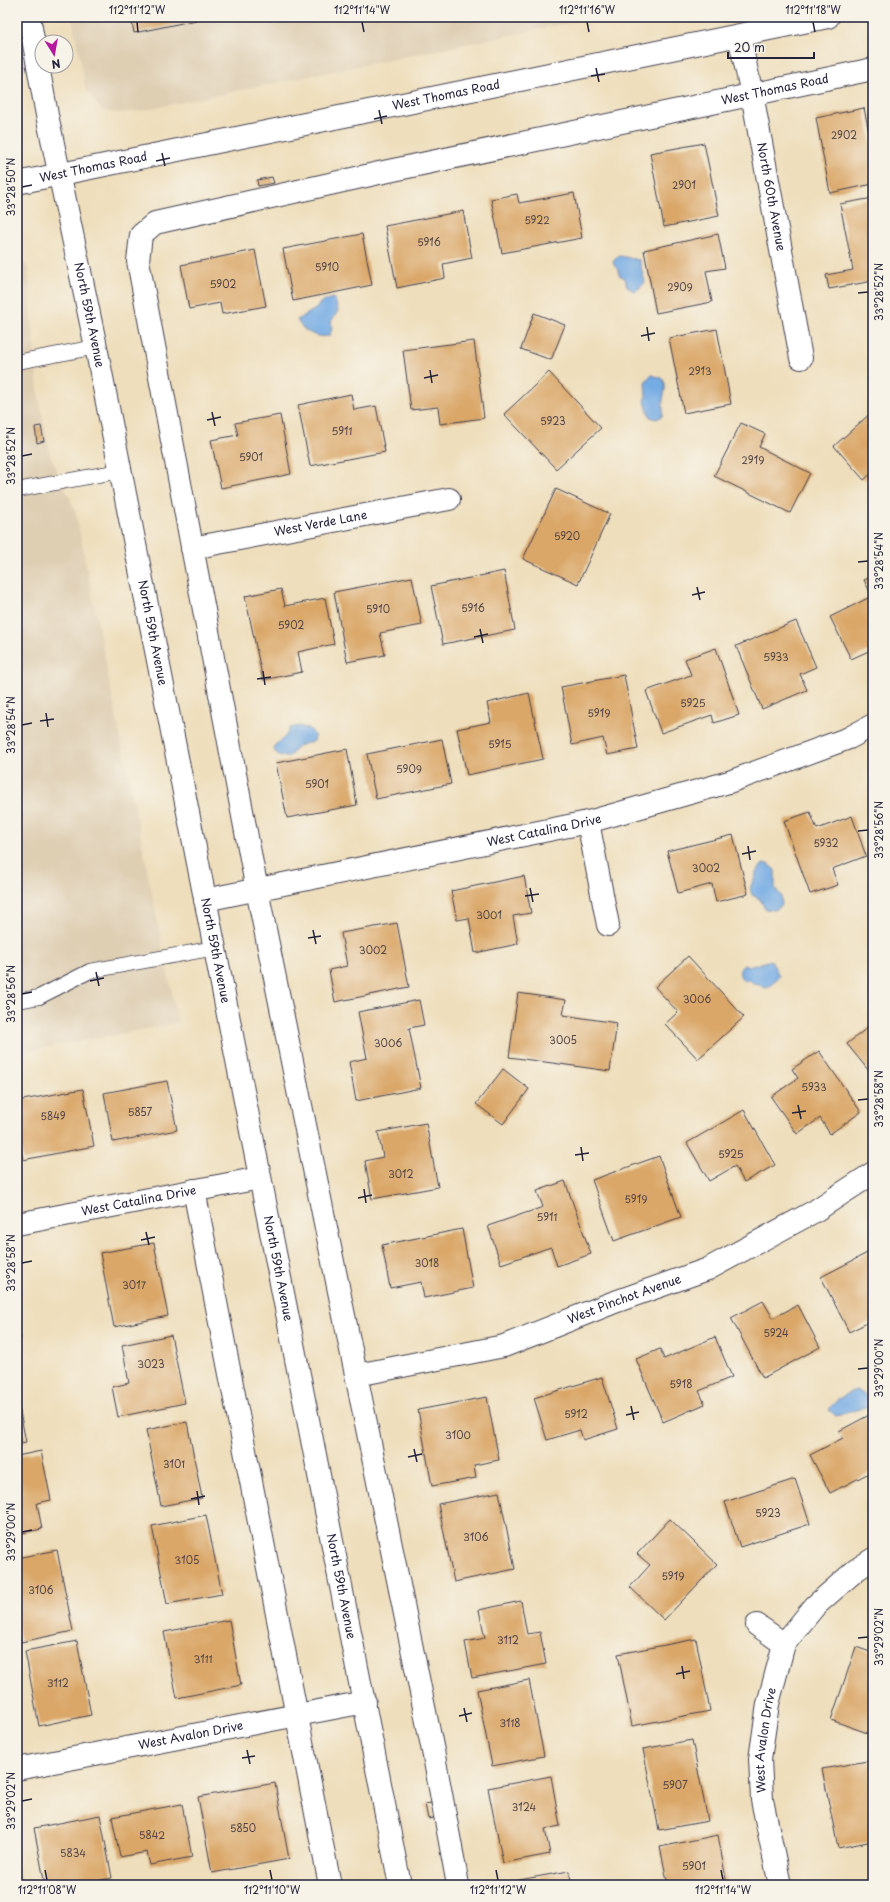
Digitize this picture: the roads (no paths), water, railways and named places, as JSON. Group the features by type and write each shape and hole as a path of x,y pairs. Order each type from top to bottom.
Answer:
{"street":[{"name":"North 59th Avenue","path":"29,17 59,175 96,347 206,900 400,1885"},
{"name":"West Thomas Road","path":"17,183 828,17"},
{"name":"North 60th Avenue","path":"739,36 752,94 801,358"},
{"name":"West Thomas Road","path":"192,548 138,261 141,235 155,223 379,173 873,69"},
{"name":"West Verde Lane","path":"192,548 449,499"},
{"path":"192,548 257,890 357,1375 458,1885"},
{"name":"West Catalina Drive","path":"206,900 588,822 729,782 849,738 873,725"},
{"path":"588,822 608,925"},
{"name":"West Pinchot Avenue","path":"357,1375 504,1346 612,1303 708,1269 815,1211 873,1173"},
{"name":"West Catalina Drive","path":"17,1224 260,1178"},
{"path":"194,1190 330,1885"},
{"name":"West Avalon Drive","path":"780,1885 762,1800 760,1759 768,1704 784,1644 815,1606 856,1570 873,1559"},
{"path":"757,1625 784,1644"},
{"name":"West Avalon Drive","path":"17,1769 365,1702"}],"lane":[{"path":"17,362 96,347"},
{"path":"17,490 120,471"},
{"path":"17,1001 39,997 90,971 215,948"}],"water":[{"path":"618,256 639,260 645,282 640,288 633,291 627,286 625,278 619,275 619,271 613,262"},
{"path":"332,298 335,299 338,311 331,322 332,329 329,336 319,336 306,331 297,320 317,308 320,303"},
{"path":"651,375 662,378 665,386 663,414 657,419 650,417 644,399 646,397 645,382"},
{"path":"300,726 311,730 315,737 314,741 298,747 289,756 286,757 277,754 274,750 275,745 285,737 290,728"},
{"path":"763,864 768,864 775,870 775,888 781,896 782,905 775,910 765,909 760,899 752,895 751,886 756,872"},
{"path":"771,960 779,976 769,987 765,988 757,983 755,985 750,980 744,980 741,977 740,970 744,965 752,966"},
{"path":"857,1390 873,1400 873,1405 836,1416 829,1410 841,1397 849,1392"}]}
